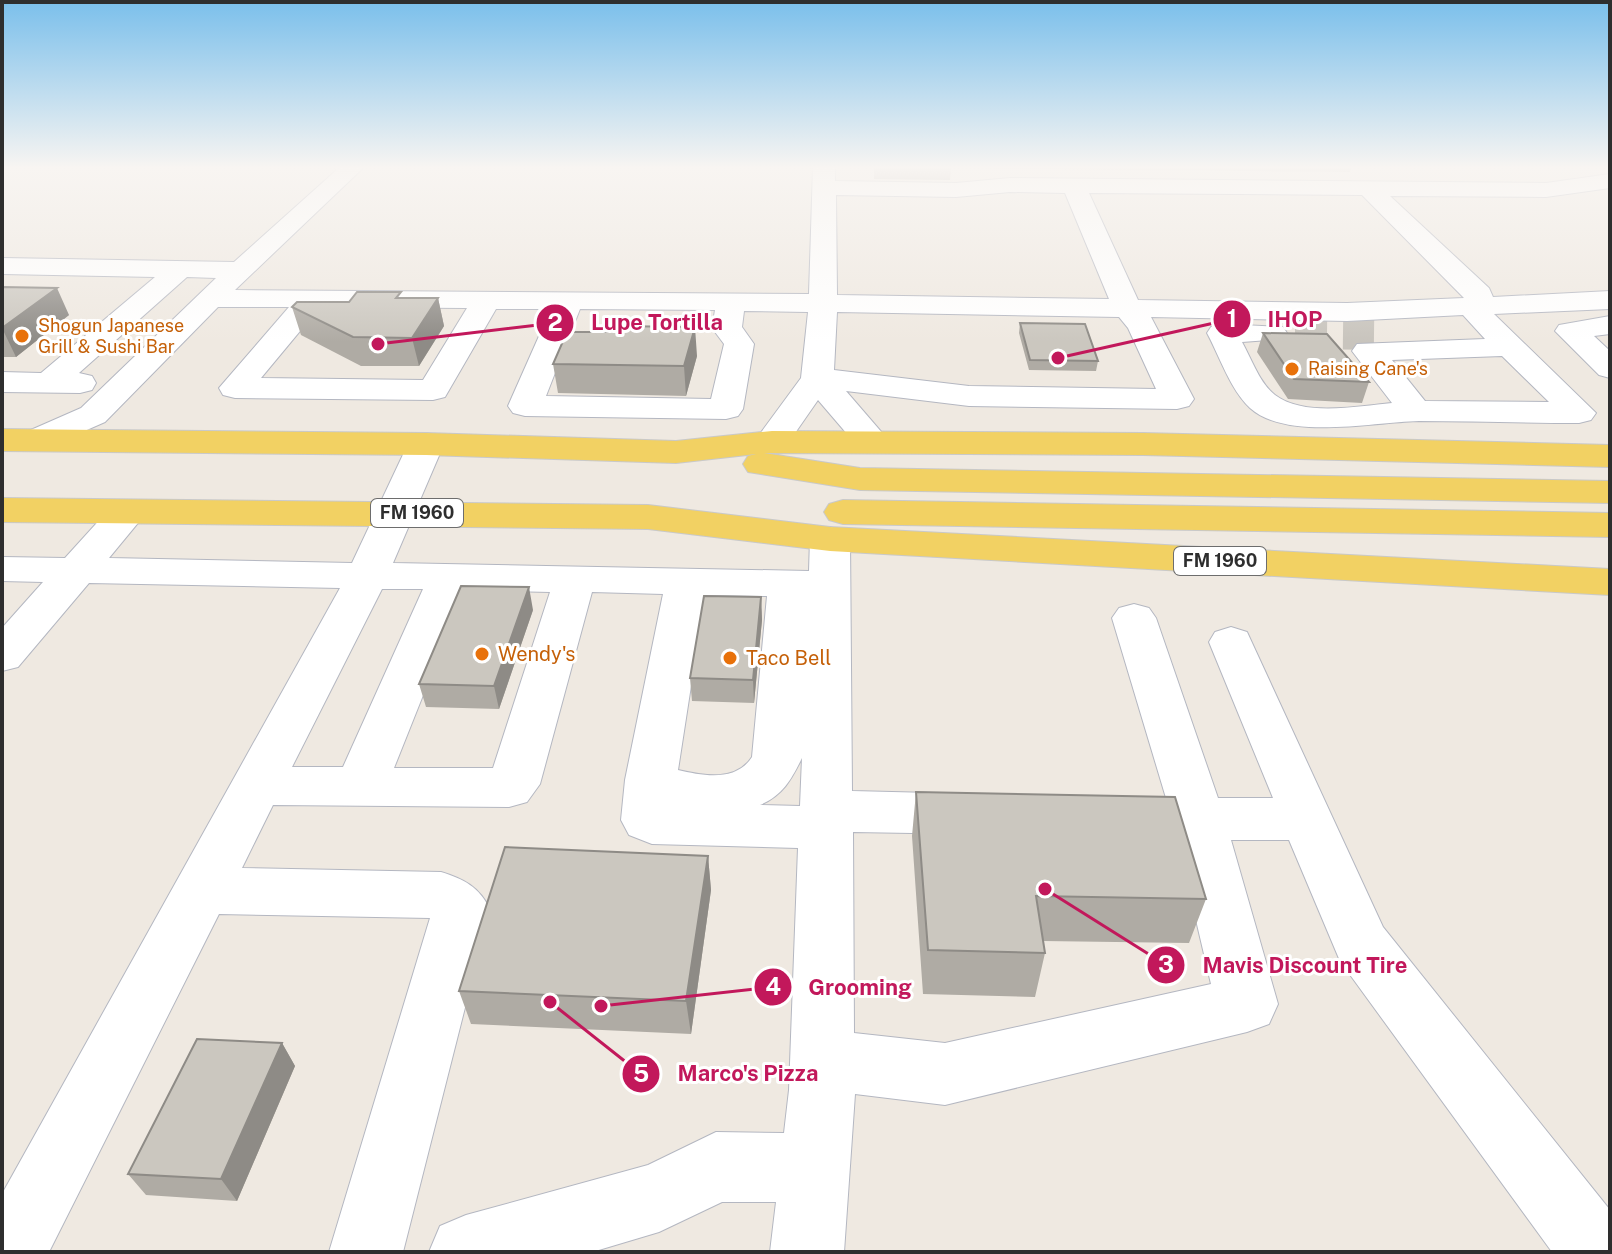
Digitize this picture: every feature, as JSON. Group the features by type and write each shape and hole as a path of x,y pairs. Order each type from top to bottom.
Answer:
{"main road":[{"path":"19,440 96,428 676,452 860,479 1610,492"},
{"path":"676,452 772,442 872,442 1143,444 1610,456"},
{"name":"FM 1960","path":"2,510 648,517 816,569 1610,582"},
{"path":"648,517 855,512 1610,525"}],"lane":[{"path":"96,428 123,384 210,298 290,226"},
{"path":"772,442 817,378 823,303 824,226"},
{"path":"817,378 969,396 1177,399 1142,325 1127,308 1091,226"},
{"path":"1295,333 1222,333 1262,402 1289,414 1356,416 1415,411 1579,413 1493,326 1479,294 1407,226"},
{"path":"2,266 169,278"},
{"path":"2,285 169,278 242,270"},
{"path":"49,383 169,278"},
{"path":"210,298 487,300 564,313 729,315 823,303 1347,312 1493,326"},
{"path":"313,298 235,388 433,390 487,300"},
{"path":"1415,411 1368,351 1440,351 1541,301 1610,300"},
{"path":"1541,301 1610,368"},
{"path":"564,313 525,406 726,409 739,344 729,315"},
{"path":"1570,331 1610,325"},
{"path":"1374,334 1415,334 1493,326"},
{"path":"817,378 872,442"},
{"path":"2,382 123,384"},
{"path":"10,1252 367,576 426,444"},
{"path":"2,656 128,512"},
{"path":"2,569 686,582 816,569"},
{"path":"648,796 687,792 736,793 757,787 772,774 816,569"},
{"path":"807,1252 823,1060 826,819 816,569"},
{"path":"360,788 449,577"},
{"path":"255,786 501,791 514,784 575,580"},
{"path":"686,582 648,796 652,823 1013,815"},
{"path":"823,1060 945,1074 1247,1004 1199,819 1134,618"},
{"path":"1231,642 1361,943 1597,1252"},
{"path":"1121,817 1308,819"},
{"path":"200,890 441,895 461,909 366,1252"},
{"path":"466,1252 659,1197 716,1167 815,1168"}],"building":[{"path":"2,287 57,288 2,328"},
{"path":"357,292 401,292 396,298 438,298 412,338 353,337 292,307 297,302 349,302"},
{"path":"1020,323 1085,324 1098,361 1030,360"},
{"path":"610,326 695,327 684,366 553,364 567,332 608,332"},
{"path":"1263,333 1327,334 1369,382 1294,379"},
{"path":"461,586 529,587 494,686 419,684"},
{"path":"704,596 761,597 753,680 690,678"},
{"path":"916,792 1175,797 1206,899 1036,896 1045,953 928,950"},
{"path":"505,847 708,856 686,1001 459,991"},
{"path":"197,1039 282,1043 221,1179 128,1174"}],"tunnel":[{"path":"1295,333 1374,334"}],"place":[{"name":"Shogun Japanese Grill & Sushi Bar","path":"22,336"},
{"name":"Lupe Tortilla","path":"378,344"},
{"name":"IHOP","path":"1058,358"},
{"name":"Raising Cane's","path":"1292,369"},
{"name":"Wendy's","path":"482,654"},
{"name":"Taco Bell","path":"730,658"},
{"name":"Mavis Discount Tire","path":"1045,889"},
{"name":"Marco's Pizza","path":"550,1002"},
{"name":"Grooming","path":"601,1006"}]}
